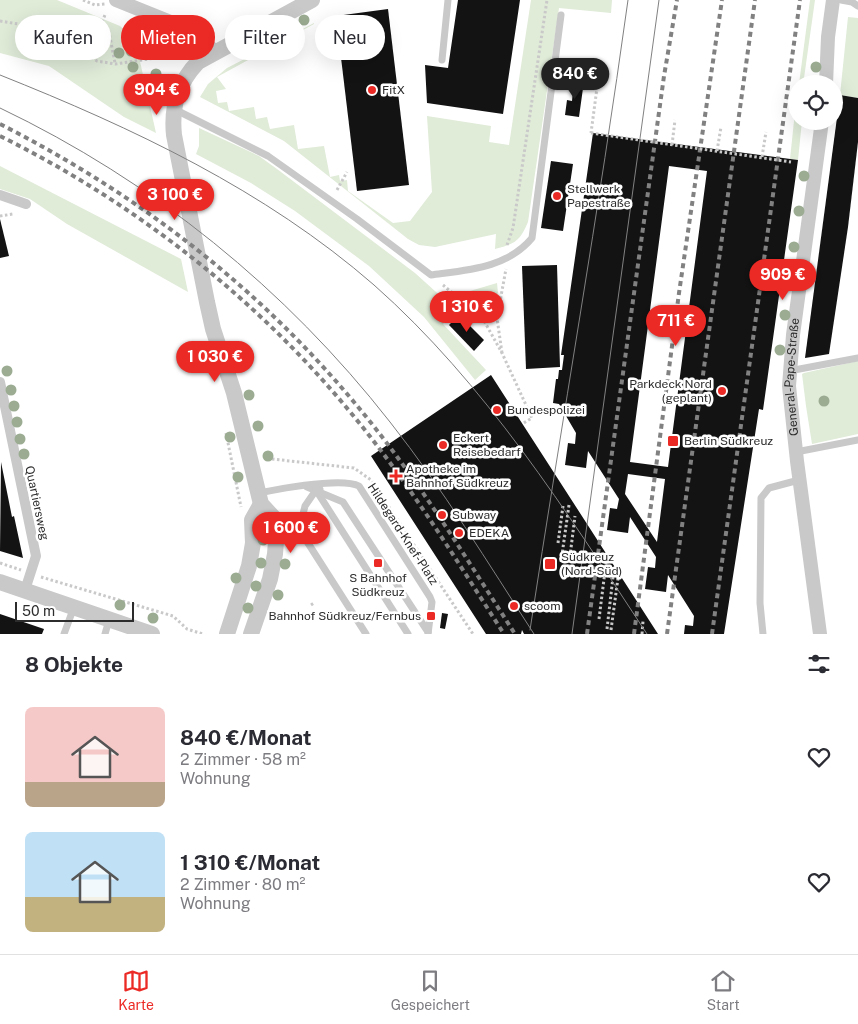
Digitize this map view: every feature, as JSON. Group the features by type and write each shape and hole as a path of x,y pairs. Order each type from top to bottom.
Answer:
{"street":[{"path":"116,0 143,5 161,15"},
{"path":"215,51 312,0"},
{"path":"826,75 832,0"},
{"path":"201,60 187,76 178,92 173,109 174,134 213,329 234,392 260,499 273,517 276,540 275,554 270,579 251,634"},
{"name":"General-Pape-Straße","path":"820,634 790,405 789,371 821,130"},
{"path":"0,196 24,208"},
{"name":"Quartiersweg","path":"0,382 4,421 36,556 25,590"},
{"path":"227,634 250,566 253,543 252,520 260,499"},
{"path":"0,582 74,607 107,627 152,634"}],"lane":[{"path":"442,60 448,0"},
{"path":"842,0 852,2 858,6"},
{"path":"173,109 268,156 432,275 468,270 508,259 532,238 561,15"},
{"path":"789,371 858,358"},
{"path":"796,452 858,440"},
{"path":"763,634 760,603 761,498 768,488 799,480"},
{"name":"Hildegard-Knef-Platz","path":"260,499 302,485 348,483 359,486 430,596 432,602 428,633"},
{"path":"329,484 316,490 305,506 301,522 306,540 366,634"},
{"path":"302,485 343,502 428,633"},
{"path":"316,490 408,634"},
{"path":"64,634 74,607"}],"path":[{"path":"83,0 95,5"},
{"path":"507,243 511,238 513,228 547,0"},
{"path":"0,21 15,24"},
{"path":"111,43 115,64"},
{"path":"95,60 115,64 142,60"},
{"path":"538,65 599,73 591,133 792,162"},
{"path":"672,145 675,120"},
{"path":"717,151 721,127"},
{"path":"762,157 766,132"},
{"path":"336,190 347,172"},
{"path":"0,216 24,208"},
{"path":"502,353 497,318 508,259"},
{"path":"432,275 483,319 502,353 532,418 522,424"},
{"path":"226,428 242,515"},
{"path":"272,459 354,468 371,480 473,634"},
{"path":"561,562 569,505"},
{"path":"558,543 563,506"},
{"path":"568,572 575,516"},
{"path":"0,563 173,616 187,629 202,634"},
{"path":"599,619 606,563"},
{"path":"609,630 616,577"},
{"path":"642,634 644,621"}],"green space":[{"path":"0,0 57,0 93,15 15,15 15,57 0,53"},
{"path":"531,0 612,0 611,13 559,8 528,222 516,241 495,249 496,234 435,247 419,245 408,239 284,141 200,97 208,84 227,68 242,60 248,60 217,77 226,89 216,91 218,103 227,102 229,111 254,107 256,119 267,117 270,129 294,125 298,149 324,146 330,177 339,175 340,181 347,180 348,191 393,223 410,221 432,192 427,116 491,126 489,142 509,145"},
{"path":"810,0 815,0 804,75 800,75"},
{"path":"848,17 858,18 858,98 843,96 842,75"},
{"path":"111,22 120,26 121,60 140,60 156,133 124,117 49,66 26,60 111,60"},
{"path":"199,128 259,156 415,273 456,310 443,324 486,370 475,380 424,317 369,266 295,211 251,183 196,154 199,146"},
{"path":"793,130 801,130 798,160 790,159"},
{"path":"0,166 181,259 188,292 67,224 30,199 0,189"},
{"path":"497,283 498,293 491,301 481,303 474,299 470,291"},
{"path":"858,361 858,434 812,444 802,374"}],"building":[{"path":"458,0 520,0 503,114 427,103 425,65 448,68"},
{"path":"388,9 409,185 357,191 341,60 385,60 385,15 343,15"},
{"path":"574,80 584,81 579,117 565,115 567,100 572,101"},
{"path":"843,96 858,98 858,142 848,227 829,354 805,358 835,130 843,130"},
{"name":"Parkdeck Nord (geplant)","path":"593,133 798,160 763,410 759,409 724,634 684,634 685,625 693,626 694,616 668,575 666,592 645,589 648,567 655,568 656,557 630,517 628,533 607,530 610,508 617,509 619,499 588,451 586,468 565,465 568,443 575,444 576,433 559,404 553,403 556,379 558,379 559,370 562,370 564,355 561,355","holes":["669,166 707,171 668,467 630,462","628,474 665,479 657,542 625,494"]},
{"name":"Stellwerk Papestraße","path":"551,161 573,164 563,231 541,228"},
{"path":"0,219 9,256 0,258"},
{"path":"557,265 560,367 526,369 522,266"},
{"path":"459,315 484,340 474,351 449,325"},
{"path":"491,375 658,634 524,634 522,630 521,634 486,634 371,456"},
{"path":"1,462 12,517 14,516 23,558 0,551"},
{"path":"442,613 448,614 445,629 440,628"},
{"path":"0,614 44,629 42,634 0,634"}],"tram line":[{"path":"530,630 605,158 628,0"},
{"path":"572,634 659,0"},
{"path":"0,75 99,117 196,164 288,220 332,251 374,285 414,323 488,406 554,495 647,634"},
{"path":"0,108 56,137 111,169 163,204 213,242 261,283 307,327 350,373 410,447 465,526 534,634"}],"railway":[{"path":"587,634 664,76 677,0"},
{"path":"634,634 679,293 722,0"},
{"path":"667,634 755,0"},
{"path":"712,634 800,0"},
{"path":"0,124 114,190 168,227 219,267 267,310 313,356 357,406 398,458 515,634"},
{"path":"0,136 100,192 147,224 193,258 279,334 318,375 376,444 433,524 504,634"}],"place":[{"name":"FitX","path":"372,90"},
{"name":"Stellwerk Papestraße","path":"557,196"},
{"name":"Parkdeck Nord (geplant)","path":"722,391"},
{"name":"Bundespolizei","path":"497,410"},
{"name":"Berlin Südkreuz","path":"673,441"},
{"name":"Eckert Reisebedarf","path":"443,445"},
{"name":"Apotheke im Bahnhof Südkreuz","path":"396,476"},
{"name":"Subway","path":"442,515"},
{"name":"EDEKA","path":"459,533"},
{"name":"S Bahnhof Südkreuz","path":"378,563"},
{"name":"Südkreuz (Nord-Süd)","path":"550,564"},
{"name":"scoom","path":"514,606"},
{"name":"Bahnhof Südkreuz/Fernbus","path":"431,616"}]}
